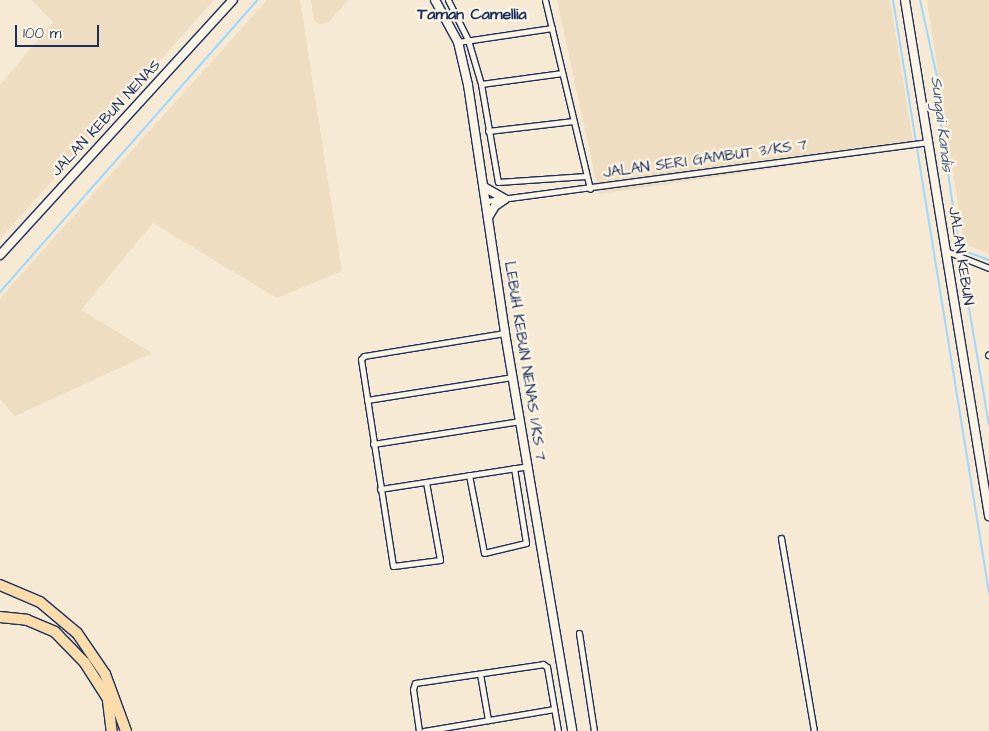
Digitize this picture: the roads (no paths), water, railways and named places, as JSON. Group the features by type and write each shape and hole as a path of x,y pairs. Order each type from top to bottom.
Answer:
{"highway":[{"path":"0,585 40,602 78,633 105,674 126,731"},
{"path":"0,617 27,620 55,632 85,663 108,699"},
{"path":"64,629 92,662 108,699 112,731"}],"street":[{"name":"JALAN KEBUN NENAS","path":"0,255 233,0"},
{"name":"LEBUH KEBUN NENAS 1/KS 7","path":"435,0 458,42 489,216 505,333 572,731"},
{"path":"448,0 468,40 481,84 498,182 501,184 586,176"},
{"path":"545,0 590,189"},
{"name":"JALAN KEBUN","path":"905,0 989,516"},
{"path":"458,42 552,28"},
{"path":"481,84 562,74"},
{"path":"488,132 574,121"},
{"name":"JALAN SERI GAMBUT 3/KS 7","path":"486,201 590,189 928,142"},
{"path":"484,188 505,199 495,206 489,216"},
{"path":"946,252 989,268"},
{"path":"426,482 440,560 392,565 366,400 362,357 505,333"},
{"path":"366,400 513,377"},
{"path":"373,444 520,421"},
{"path":"380,489 528,466"},
{"path":"469,475 484,553 521,546 526,541 514,468"},
{"path":"781,538 814,731"},
{"path":"579,633 594,731"},
{"path":"419,731 413,688 415,683 546,665 558,731"},
{"path":"480,674 488,720"},
{"path":"424,731 554,709"}],"waterway":[{"path":"0,292 257,0"},
{"path":"893,0 989,593"},
{"name":"Sungai Kandis","path":"920,0 940,90 937,96 959,249 989,260"},
{"name":"Sungai Kandis","path":"962,267 989,425"}],"district":[{"name":"Taman Camellia","path":"472,14"}]}
